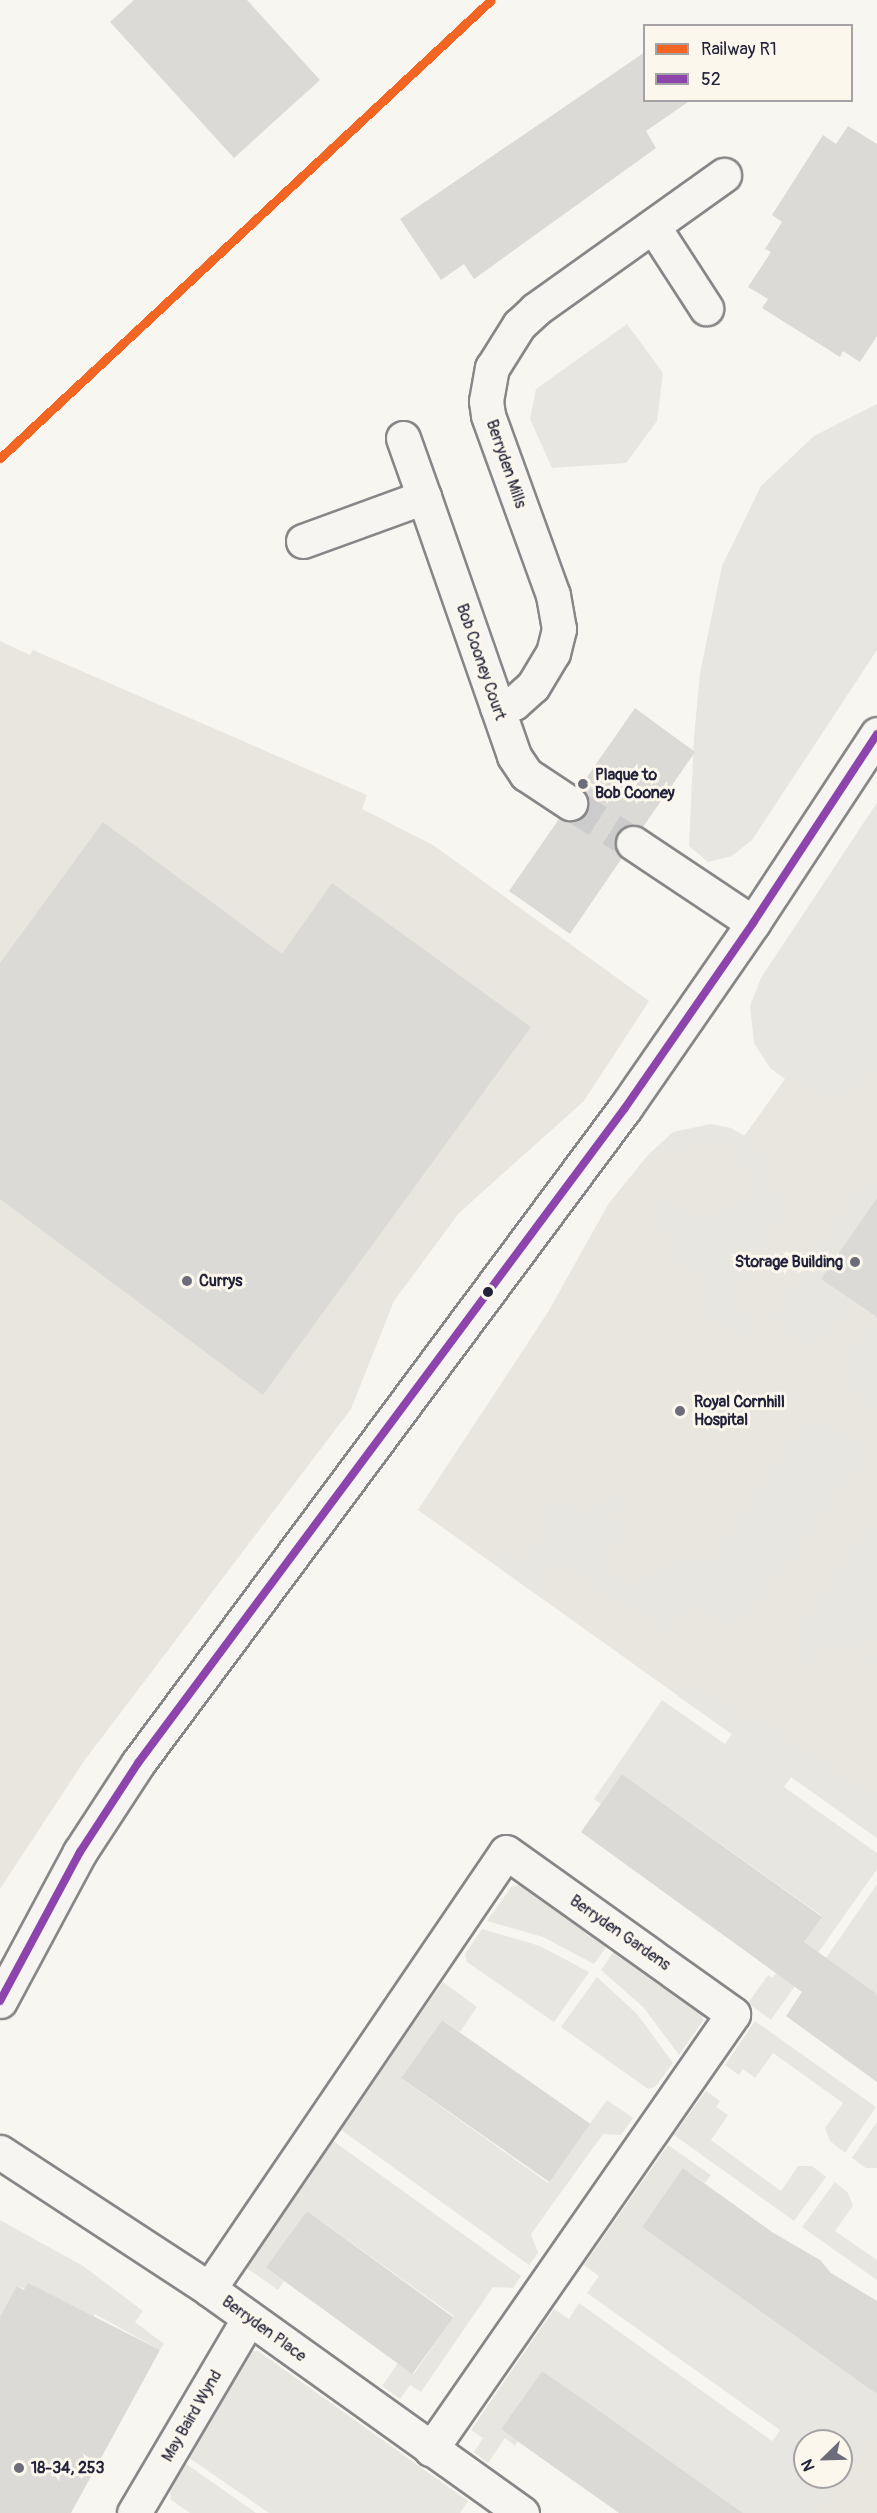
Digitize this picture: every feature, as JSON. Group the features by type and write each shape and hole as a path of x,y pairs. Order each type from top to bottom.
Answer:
{"street":[{"name":"Berryden Mills","path":"497,707 514,704 533,686 553,653 559,629 552,595 488,415 486,401 492,368 519,325 536,309 724,175"},
{"path":"653,225 706,308"},
{"name":"Bob Cooney Court","path":"403,438 514,756 526,774 570,803"},
{"path":"303,541 424,497"},
{"path":"0,2001 80,1852 138,1763 625,1108 753,923 877,734"},
{"path":"633,843 753,923"},
{"name":"Berryden Gardens","path":"209,2289 506,1852 724,2007 733,2014 432,2449"},
{"name":"Berryden Place","path":"0,2152 209,2289 522,2513"},
{"name":"May Baird Wynd","path":"147,2509 249,2318"}],"shaded area":[{"path":"627,324 663,373 657,421 626,463 552,468 530,419 536,389"},
{"path":"877,404 877,650 752,840 732,856 708,862 689,846 694,737 700,673 722,566 761,486 814,436"},
{"path":"0,641 30,655 33,650 367,795 362,809 433,845 649,1001 584,1101 459,1213 394,1301 351,1409 84,1761 0,1889"},
{"name":"Royal Cornhill Hospital","path":"877,803 877,1838 418,1510 548,1312 609,1203 648,1155 745,1135 785,1079 761,978"},
{"path":"877,803 877,1069 848,1091 824,1095 785,1079 770,1068 754,1043 750,1006 761,978"},
{"path":"711,1124 731,1128 754,1142 771,1169 779,1205 774,1231 733,1295 751,1326 734,1348 728,1338 727,1326 705,1320 702,1281 671,1253 671,1240 660,1234 652,1220 661,1197 673,1197 681,1210 696,1219 726,1213 732,1205 746,1201 749,1178 741,1169 745,1157 723,1140 648,1155 673,1132"},
{"path":"877,1179 877,1197 822,1279 854,1301 826,1336 815,1343 805,1341 777,1322 773,1311 794,1287 859,1184 869,1190"},
{"path":"877,1321 877,1408 858,1397 847,1376 855,1346"},
{"path":"816,1419 825,1420 855,1439 861,1455 859,1463 749,1615 739,1623 720,1626 690,1604 668,1635 631,1606 624,1608 608,1597 575,1568 568,1569 557,1562 550,1565 549,1572 534,1593 490,1561 492,1552 502,1550 516,1557 527,1555 524,1543 549,1539 548,1524 537,1520 537,1508 551,1500 569,1501 574,1509 590,1512 615,1493 625,1502 612,1521 622,1529 608,1567 634,1586 673,1561 706,1564 802,1429"},
{"path":"877,1517 877,1636 848,1651 828,1638 804,1673 796,1668 794,1631"},
{"path":"877,1653 877,1672 862,1661"},
{"path":"685,1681 700,1685 748,1723 753,1724 758,1717 871,1797 877,1790 877,1838 791,1777 784,1787 877,1853 877,1869 771,2020 748,2003 768,1975 772,1978 777,1972 781,1975 822,1916 622,1774 601,1804 594,1799 662,1700 725,1744 732,1734 678,1696"},
{"path":"877,1884 877,1994 826,1958"},
{"path":"519,1885 607,1946 594,1964 543,1937 487,1921 511,1887"},
{"path":"482,1929 540,1946 589,1972 554,2022 467,1962 465,1954"},
{"path":"614,1951 702,2012 703,2021 679,2055 644,2008 601,1970"},
{"path":"597,1977 637,2014 673,2063 655,2087 648,2089 561,2027"},
{"path":"443,1982 477,2007 460,2032 442,2020 402,2079 548,2183 607,2100 633,2118 621,2135 603,2134 531,2234 538,2253 529,2265 340,2129"},
{"path":"755,2021 876,2107 845,2153 830,2141 825,2128 843,2103 773,2053 755,2078 743,2069 739,2075 725,2065"},
{"path":"706,2091 720,2101 716,2107 728,2115 711,2140 781,2191 798,2166 812,2166 826,2177 794,2221 674,2135"},
{"path":"877,2122 877,2168 866,2168 852,2158"},
{"path":"332,2140 521,2276 513,2288 493,2287 421,2392 410,2385 400,2399 382,2386 398,2363 414,2374 454,2316 307,2211 267,2269 284,2281 278,2290 244,2266"},
{"path":"668,2145 711,2175 705,2183 684,2169 642,2227 790,2331 877,2387 877,2430 853,2465 853,2429 793,2429 793,2489 836,2489 820,2513 743,2513 542,2371 501,2429 518,2441 515,2446 505,2438 488,2463 474,2452 483,2438 471,2430 554,2309 569,2319 579,2303 772,2441 777,2435 780,2430 587,2293 599,2276 584,2265"},
{"path":"835,2182 848,2193 853,2206 835,2231 877,2260 877,2280 802,2227"},
{"path":"0,2220 83,2266 143,2311 135,2322 164,2344 160,2350 95,2314 92,2319 18,2286 0,2333"},
{"path":"252,2351 258,2351 468,2501 460,2513 269,2513 188,2457"},
{"path":"877,2407 877,2513 804,2513 829,2489 853,2489 853,2454"},
{"path":"185,2463 256,2513 190,2513 171,2500 170,2488"}],"building":[{"path":"134,0 247,0 320,80 234,158 110,22"},
{"path":"643,53 643,102 688,102 646,131 656,148 474,279 464,264 441,280 400,219"},
{"path":"848,126 877,144 877,336 860,362 843,351 840,357 762,308 768,299 748,287 771,252 765,249 782,222 772,215 823,135 836,144"},
{"path":"635,708 695,752 643,827 634,824 618,832 614,842 622,858 570,934 509,891 559,819 569,822 585,814 589,804 580,787"},
{"path":"103,822 282,954 332,883 531,1027 263,1395 0,1199 0,963"},
{"name":"Storage Building","path":"877,1198 877,1317 821,1279"},
{"path":"622,1774 822,1917 804,1942 877,1994 877,2082 786,2016 802,1992 581,1832"},
{"path":"442,2020 590,2124 550,2182 401,2078"},
{"path":"683,2168 772,2232 820,2260 831,2273 877,2301 877,2394 642,2227"},
{"path":"307,2211 453,2317 412,2374 266,2268"},
{"path":"28,2283 160,2350 71,2513 0,2513 0,2317 17,2286 24,2290"},
{"path":"542,2371 743,2513 619,2513 501,2429"}],"tunnel":[{"path":"570,803 633,843"}],"rail line":[{"name":"R1","path":"0,458 491,0"}],"transit line":[{"name":"52","path":"0,2001 80,1852 138,1763 625,1108 753,923 877,734"}],"place":[{"name":"Plaque to Bob Cooney","path":"583,784"},
{"name":"Storage Building","path":"855,1262"},
{"name":"Currys","path":"187,1281"},
{"name":"Royal Cornhill Hospital","path":"680,1411"},
{"name":"18-34, 253","path":"19,2468"}]}
